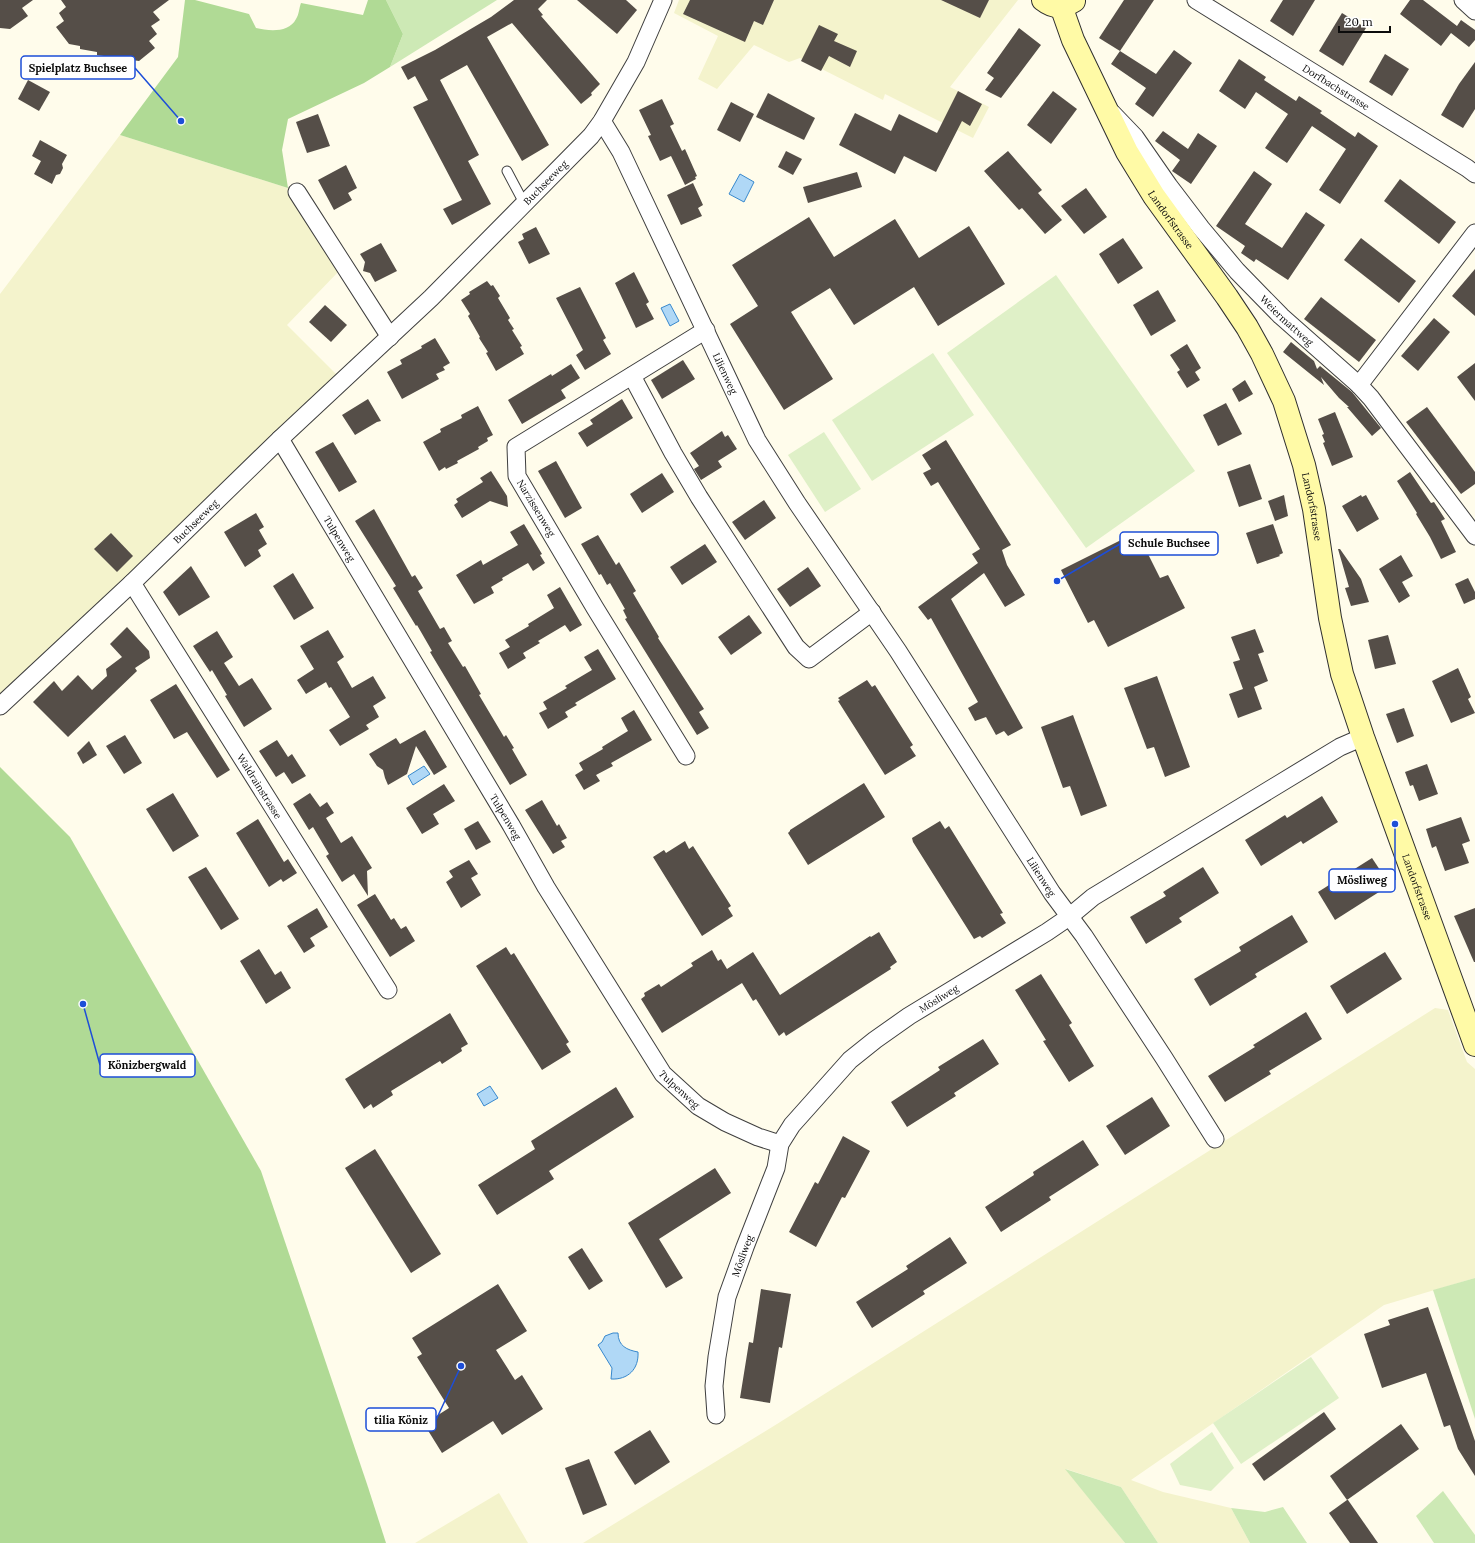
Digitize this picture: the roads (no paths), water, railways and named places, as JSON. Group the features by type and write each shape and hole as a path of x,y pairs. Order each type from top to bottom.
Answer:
{"street":[{"name":"Buchseeweg","path":"0,706 132,583 280,439 390,337 591,136 602,121 636,62 663,0"},
{"name":"Dorfbachstrasse","path":"1196,0 1475,174"},
{"path":"1463,0 1475,11"},
{"name":"Landorfstrasse","path":"1060,2 1069,32 1101,101 1127,152 1154,196 1247,327 1262,354 1284,401 1304,465 1314,509 1330,618 1338,658 1363,737 1475,1045"},
{"name":"Weiermattweg","path":"1101,101 1135,137 1169,186 1201,228 1238,271 1281,316 1359,385 1371,398 1475,536"},
{"name":"Lilienweg","path":"602,121 621,152 761,446 797,503 872,612 1052,893 1084,936 1215,1139"},
{"path":"297,192 390,337"},
{"path":"1359,385 1475,233"},
{"name":"Narzissenweg","path":"686,756 595,608 517,476 516,447 706,330"},
{"path":"632,376 699,497 796,647 809,659 872,612"},
{"name":"Tulpenweg","path":"280,439 511,825 546,887 663,1074 698,1106 725,1122 758,1137 780,1144"},
{"name":"Waldrainstrasse","path":"132,583 388,990"},
{"name":"Mösliweg","path":"716,1415 714,1386 717,1357 727,1297 776,1168 780,1144 792,1125 850,1060 909,1016 1048,932 1069,917 1093,896 1340,747 1363,737"}],"lane":[{"path":"507,171 524,203"}],"water":[{"path":"740,174 754,182 744,202 729,194"},
{"path":"670,304 679,321 670,326 661,308"},
{"path":"424,766 430,774 413,785 408,776"},
{"path":"490,1086 498,1098 484,1106 477,1094"},
{"path":"618,1333 621,1344 624,1347 638,1352 637,1364 631,1372 623,1378 617,1379 611,1379 612,1368 598,1345 602,1342 605,1336"}],"place":[{"name":"Spielplatz Buchsee","path":"181,121"},
{"name":"Schule Buchsee","path":"1057,581"},
{"name":"Mösliweg","path":"1395,824"},
{"name":"Könizbergwald","path":"83,1004"},
{"name":"tilia Köniz","path":"461,1366"}]}
